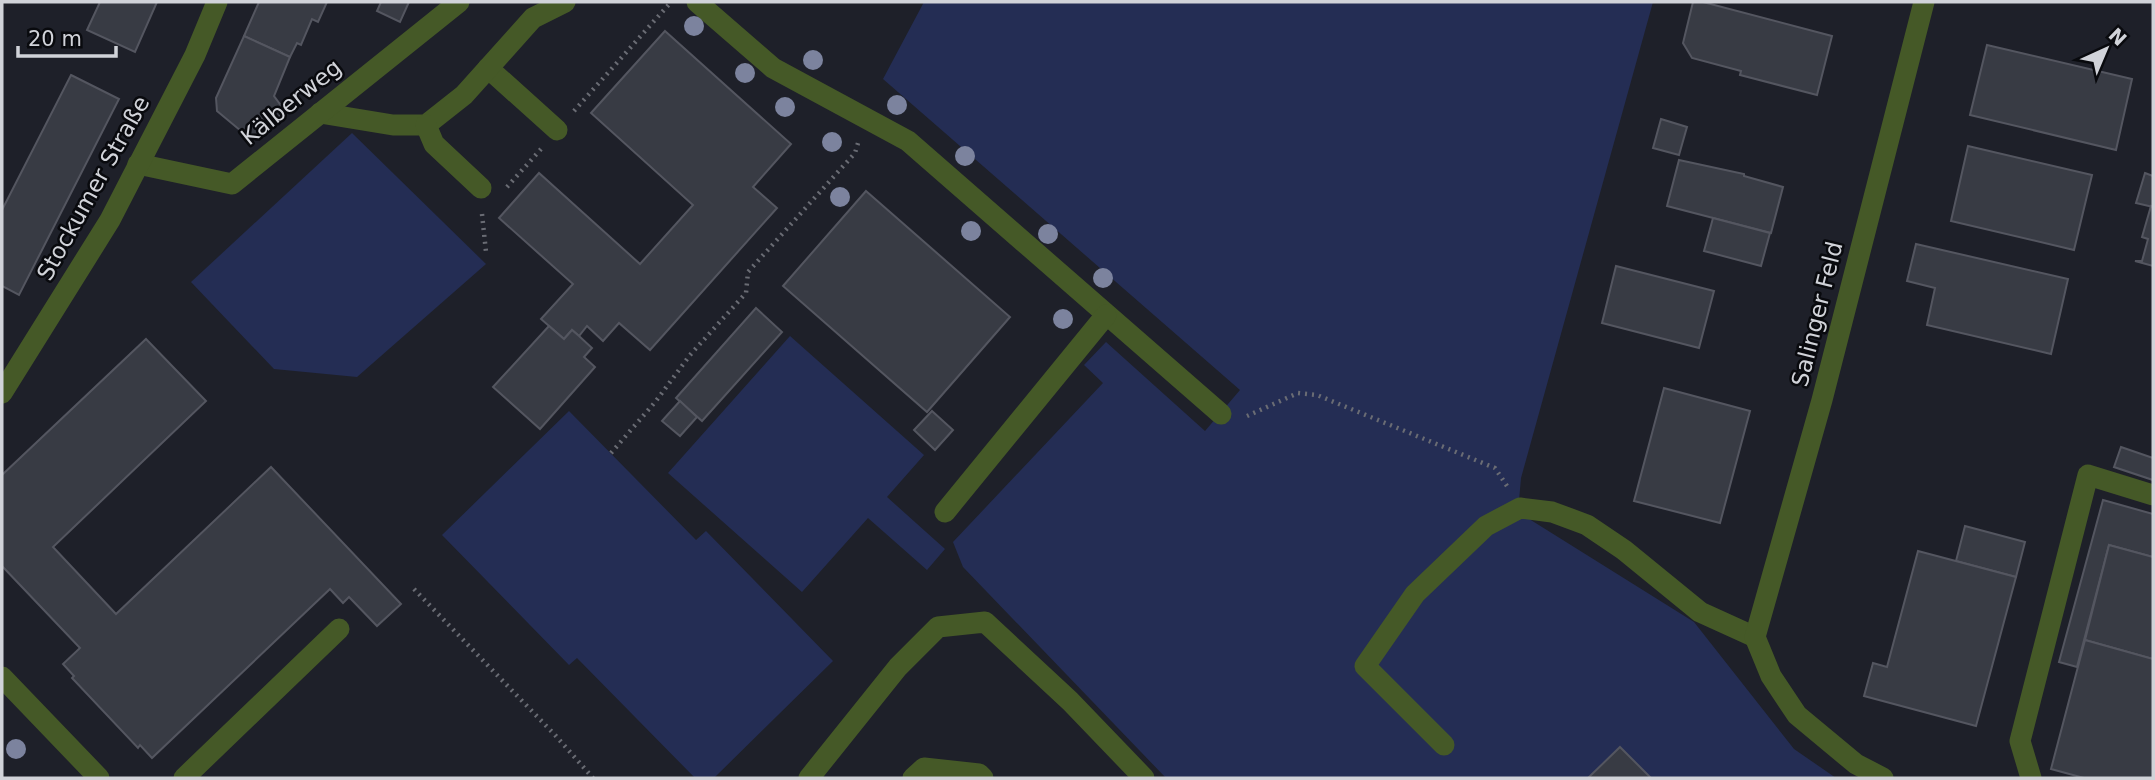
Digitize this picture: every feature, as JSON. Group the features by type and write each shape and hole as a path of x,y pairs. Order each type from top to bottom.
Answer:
{"street":[{"name":"Stockumer Straße","path":"4,382 110,220 195,55 217,2"},
{"name":"Kälberweg","path":"138,164 232,184 459,2"},
{"path":"320,113 393,125 426,125 464,95 533,18 565,2"},
{"path":"697,2 773,68 908,141 1221,414"},
{"name":"Salinger Feld","path":"1755,637 1822,400 1924,2"},
{"path":"488,68 557,130"},
{"path":"426,125 433,144 481,188"},
{"path":"945,512 1106,315"},
{"path":"2031,778 2020,741 2088,475 2153,495"},
{"path":"1444,745 1364,666 1415,594 1486,527 1520,508 1552,512 1587,525 1624,550 1700,612 1755,637 1770,676 1797,715 1857,764 1883,778"},
{"path":"809,778 898,667 938,627 985,622 1070,701 1144,778"},
{"path":"184,778 339,629"},
{"path":"2,677 99,778"},
{"path":"914,778 924,768 979,774 983,778"}],"path":[{"path":"611,453 656,401 690,355 746,293 748,272 855,153 866,119"},
{"path":"1221,414 1238,420 1298,393 1317,395 1495,468 1520,508"},
{"path":"414,589 546,725 593,778"}],"shaded area":[{"path":"924,2 1653,2 1521,478 1518,512 1694,622 1794,749 1836,778 1166,778 963,567 953,542 1103,383 1084,365 1106,342 1205,431 1240,390 883,79"},
{"path":"352,133 486,264 357,377 274,369 191,282"},
{"path":"790,336 924,455 887,497 945,549 927,570 868,518 802,592 668,473"},
{"path":"569,411 696,540 706,531 833,661 714,778 695,778 577,658 569,665 442,535"}],"building":[{"path":"100,2 157,2 135,52 87,30"},
{"path":"259,2 327,2 318,22 312,19 301,45 297,43 290,57 244,36"},
{"path":"381,2 409,2 400,22 377,11"},
{"path":"1693,2 1703,2 1832,36 1817,95 1740,75 1741,71 1692,58 1683,43"},
{"path":"665,31 791,144 753,187 777,208 650,350 619,323 603,341 587,326 579,336 572,330 564,339 541,319 573,284 499,218 539,173 640,264 693,205 591,113"},
{"path":"244,36 290,57 274,96 285,111 253,141 217,111 216,98"},
{"path":"1987,45 2132,79 2116,150 1970,115"},
{"path":"71,75 119,99 19,295 2,286 2,210"},
{"path":"1661,119 1687,127 1679,155 1653,148"},
{"path":"1968,146 2092,175 2074,250 1951,221"},
{"path":"1679,160 1744,174 1783,187 1771,233 1667,206"},
{"path":"2145,173 2153,176 2153,207 2136,203"},
{"path":"866,191 1010,317 927,412 783,286"},
{"path":"2151,206 2153,266 2135,261 2142,261 2148,239 2142,237"},
{"path":"1713,218 1770,233 1761,266 1704,251"},
{"path":"1916,244 2068,279 2051,354 1927,325 1935,288 1907,281"},
{"path":"1616,266 1714,291 1699,348 1602,323"},
{"path":"756,308 782,332 702,421 676,398"},
{"path":"549,326 564,339 572,330 579,336 592,348 584,357 595,367 540,429 493,387"},
{"path":"146,339 206,401 53,547 116,614 271,467 401,604 377,626 349,597 343,603 330,589 152,758 140,745 138,748 72,678 74,676 63,664 80,648 2,566 2,475"},
{"path":"1664,388 1750,411 1720,523 1634,501"},
{"path":"680,401 697,417 680,436 662,421"},
{"path":"932,411 953,430 935,450 914,430"},
{"path":"2121,447 2153,458 2153,480 2114,467"},
{"path":"2103,500 2153,514 2153,557 2109,545 2077,667 2059,662"},
{"path":"1965,526 2025,542 2016,577 1956,561"},
{"path":"2109,545 2153,557 2153,659 2085,640"},
{"path":"1918,551 2016,577 1976,726 1864,696 1873,663 1887,667"},
{"path":"2085,640 2153,659 2153,778 2084,778 2051,769"},
{"path":"1620,747 1651,778 1588,778"}]}
